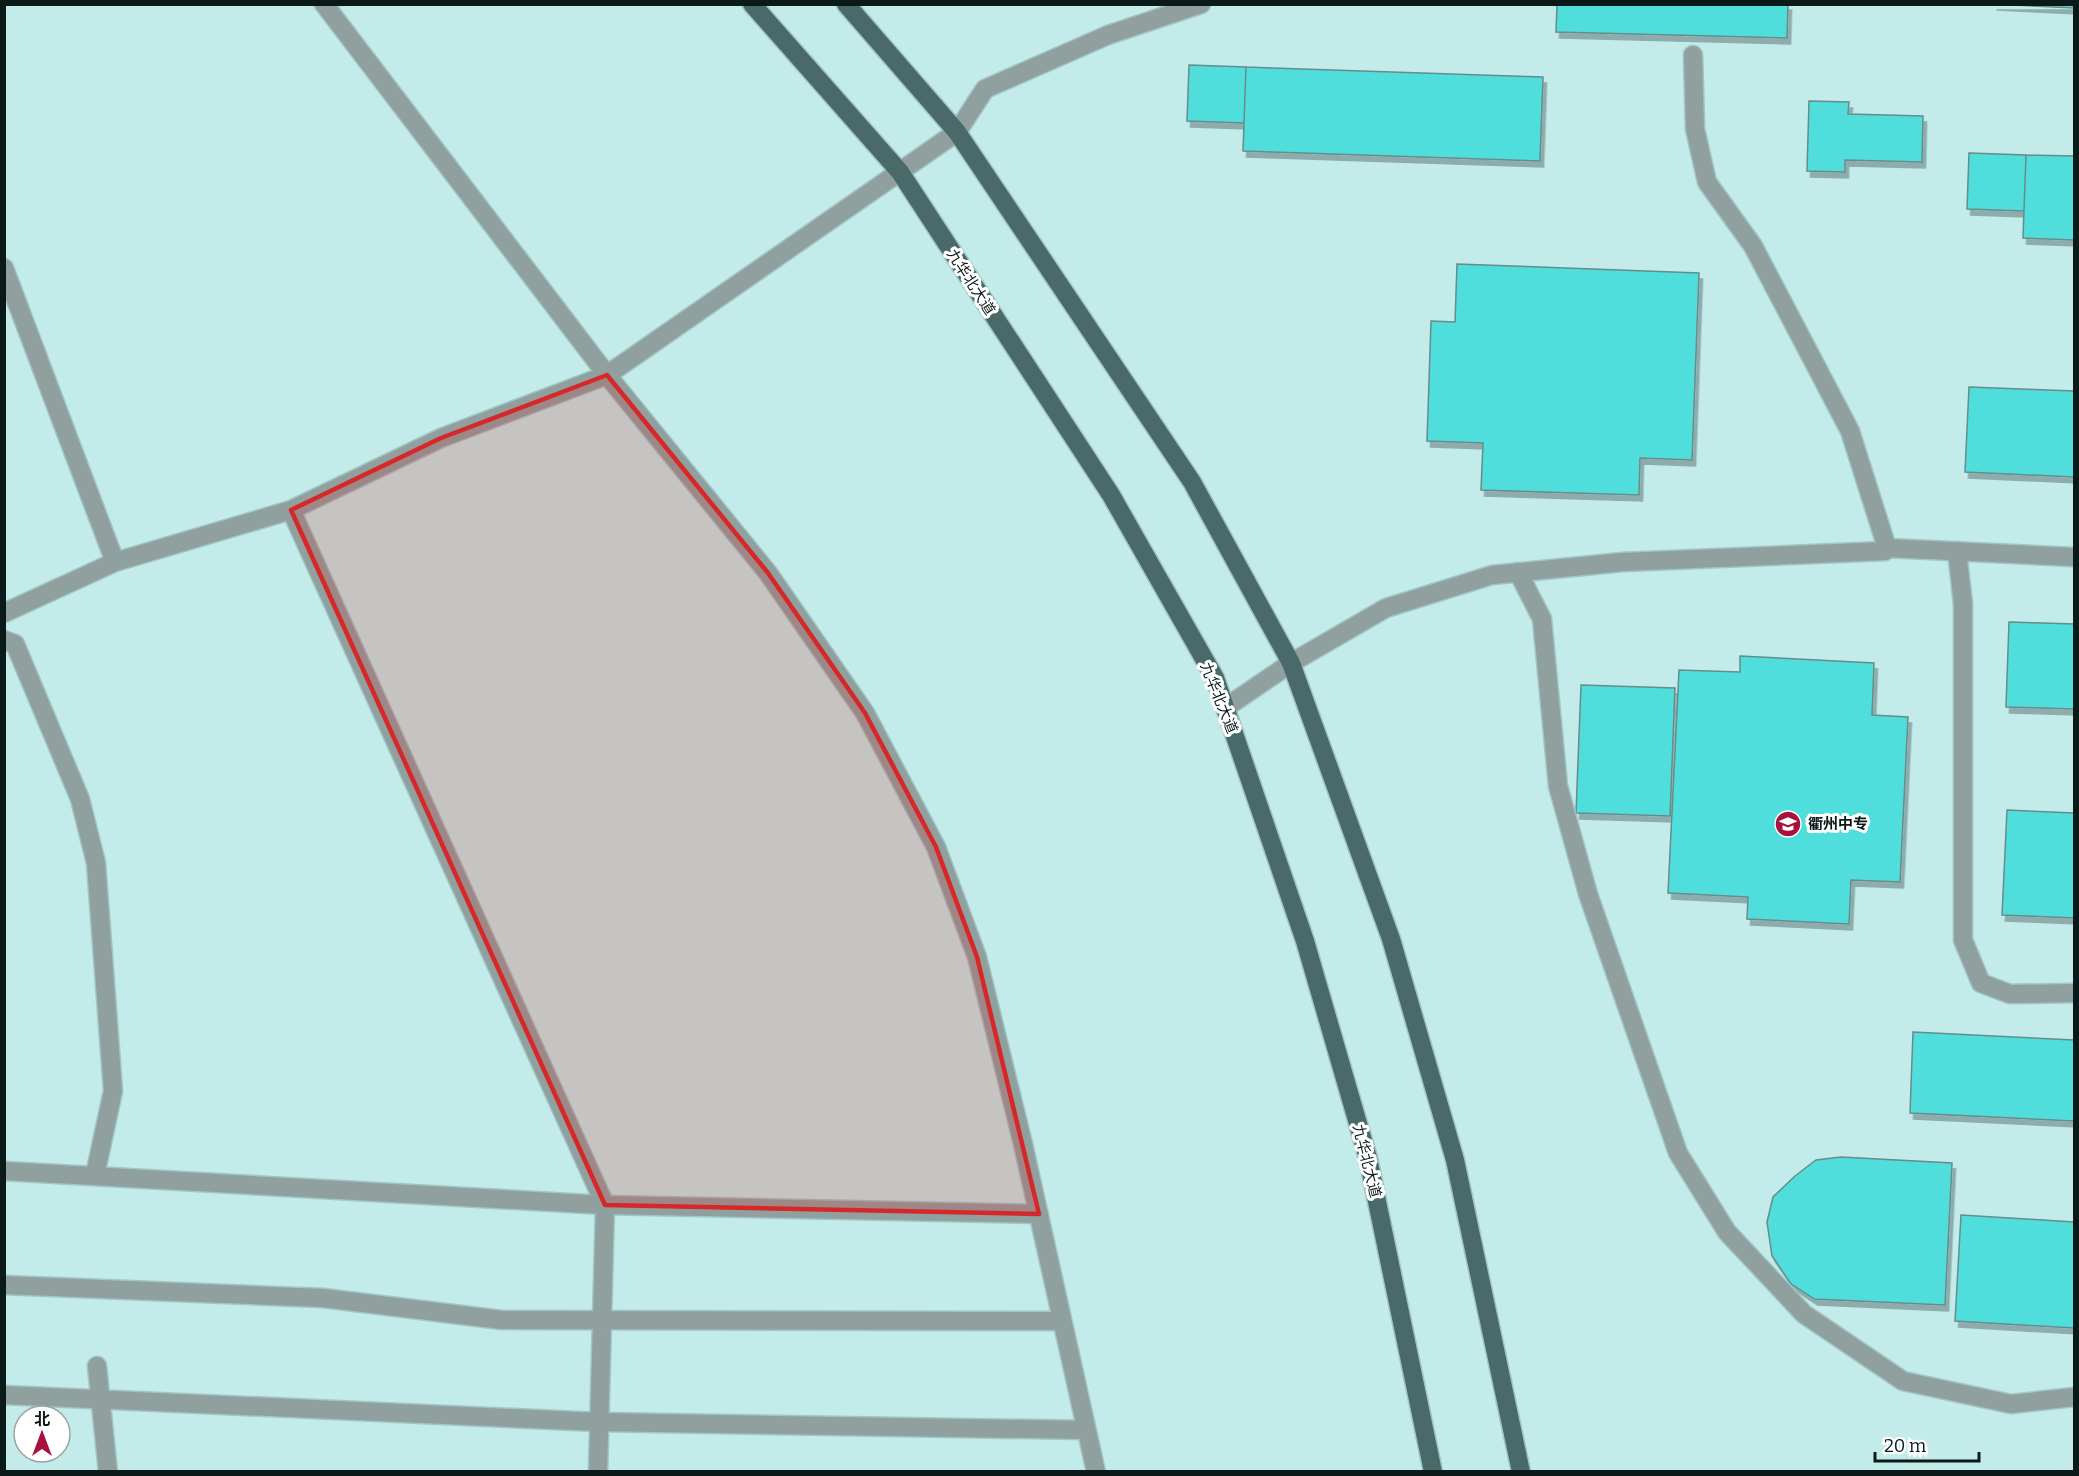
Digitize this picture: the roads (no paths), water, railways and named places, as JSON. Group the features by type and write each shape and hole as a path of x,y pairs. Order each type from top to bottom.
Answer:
{"main road":[{"name":"九华北大道","path":"753,4 900,172 1111,495 1215,678 1305,941 1368,1158 1433,1472"},
{"path":"846,4 957,132 1192,482 1291,663 1391,939 1452,1149 1521,1472"}],"street":[{"path":"324,4 607,375 768,573 865,713 936,847 977,957 1023,1144 1096,1472"},
{"path":"4,613 115,562 291,510 441,438 607,375 957,132 985,89 1108,35 1200,4"},
{"path":"1693,55 1695,129 1707,182 1753,246 1850,431 1887,548"},
{"path":"4,268 115,562"},
{"path":"291,510 604,1205 598,1472"},
{"path":"1225,708 1291,663 1386,608 1492,575 1623,562 1885,551 1887,548 2074,557"},
{"path":"1957,551 1964,604 1964,940 1981,983 2010,994 2074,993"},
{"path":"1518,572 1542,619 1558,786 1588,894 1678,1154 1727,1233 1804,1314 1903,1381 2011,1404 2074,1397"},
{"path":"4,640 15,644 46,715 80,799 96,863 113,1091 95,1175"},
{"path":"4,1171 604,1205 1039,1214"},
{"path":"4,1285 323,1298 502,1320 1062,1321"},
{"path":"97,1366 108,1472"},
{"path":"4,1395 600,1422 1086,1430"}],"place":[{"name":"衢州中专","path":"1788,824"}]}
